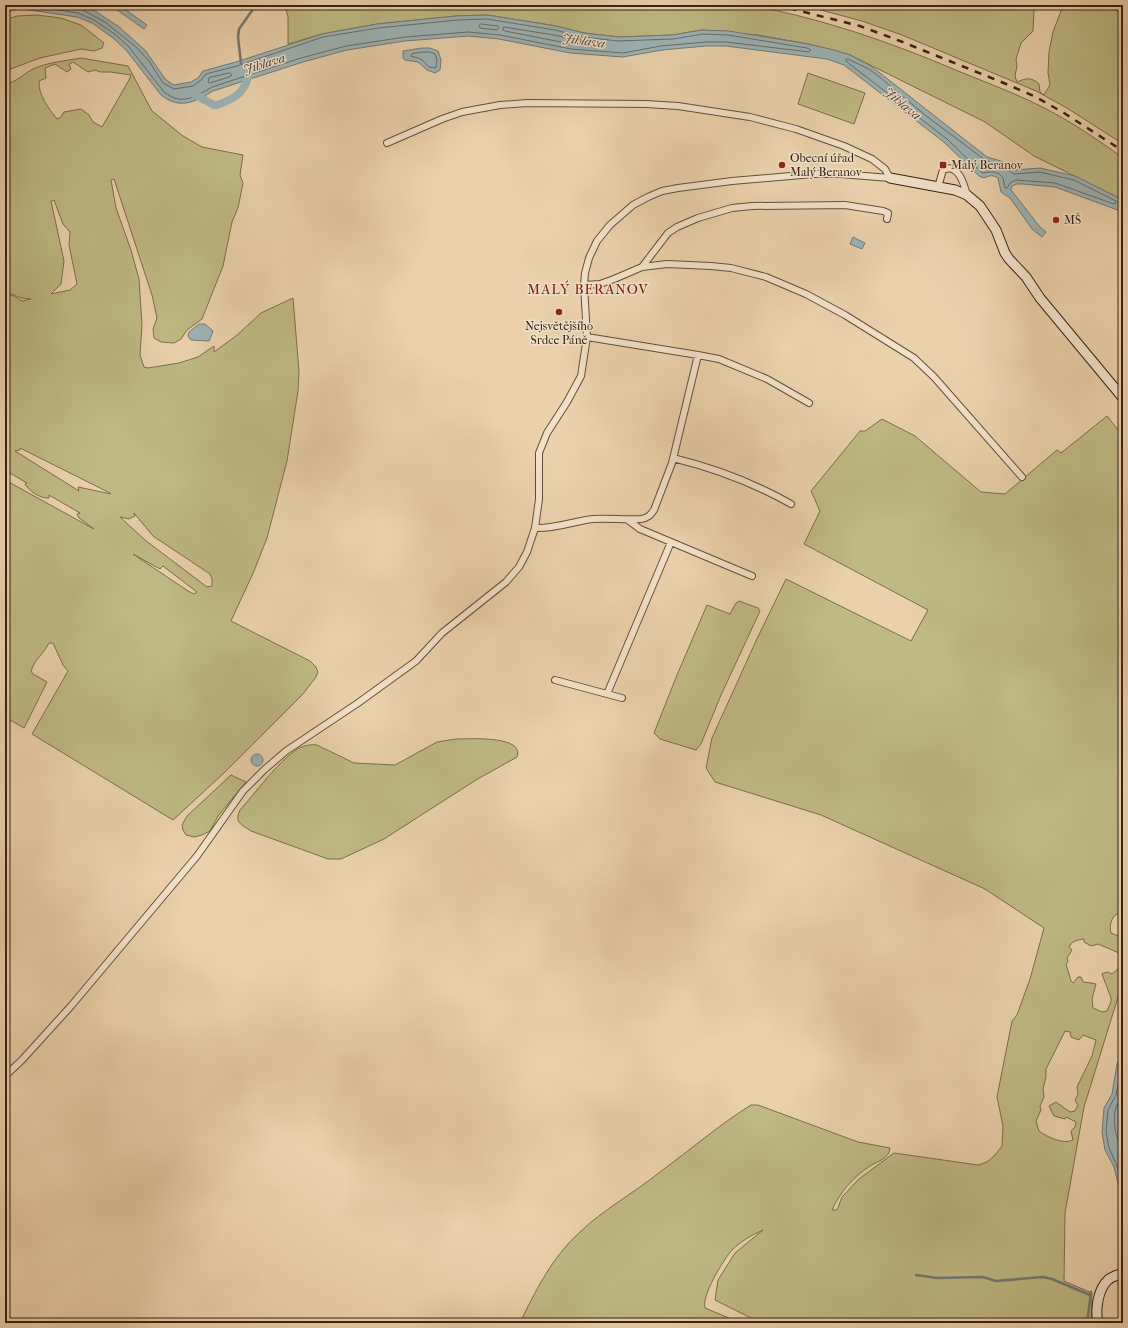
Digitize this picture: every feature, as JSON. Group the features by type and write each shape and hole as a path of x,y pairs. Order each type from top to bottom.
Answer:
{"street":[{"path":"387,143 462,112 500,105 527,103 646,104 678,106 750,117 796,129 844,146 872,159 885,169 890,178"},
{"path":"938,187 943,170 946,168 954,169 960,176 967,195"},
{"path":"5,1076 22,1060 71,1006 197,856 243,791 264,770 286,751 358,703 416,661 442,633 506,582 519,567 527,552 535,528 539,499 539,453 547,433 567,402 581,376 587,337 584,286 585,273 589,258 597,241 610,225 633,205 648,196 662,191 732,181 813,174 840,174 890,178 955,190 967,195 980,206 996,230 1005,253 1026,277 1040,298 1123,398"},
{"path":"642,267 668,233 677,227 698,218 732,208 752,206 846,205 882,211 888,213 888,219"},
{"path":"584,286 600,284 642,267 667,264 712,266 756,273 806,294 845,315 914,358 928,371 1022,477"},
{"path":"587,337 698,355 728,362 767,380 809,403"},
{"path":"535,528 546,528 575,521 595,519 628,520 646,518 650,515 668,475 698,355"},
{"path":"673,458 721,472 754,485 791,504"},
{"path":"628,520 640,529 752,576"},
{"path":"607,694 672,542"},
{"path":"555,680 622,698"},
{"path":"1098,1323 1098,1302 1104,1284 1122,1273"}],"shaded area":[{"path":"285,5 748,5 775,10 829,24 907,50 1012,93 1054,113 1090,135 1123,158 1123,200 1034,156 985,122 850,55 808,44 758,35 702,30 673,35 619,37 584,33 556,26 487,15 456,16 377,24 322,34 288,44 288,17"},
{"path":"802,5 1037,5 1034,11 1033,31 1021,43 1016,59 1017,66 1015,76 1017,82 1029,79 1034,80 1039,84 1040,92 1044,95 1050,85 1048,73 1049,52 1053,32 1061,11 1061,5 1092,5 1115,10 1123,14 1123,144 1067,108 1036,91 902,35 862,21"},
{"path":"37,15 61,18 81,25 104,43 102,48 94,51 81,49 40,58 5,71 5,20 17,16"},
{"path":"81,58 128,66 152,111 183,136 202,147 243,155 240,175 243,183 238,208 232,222 223,266 202,319 187,330 181,339 174,343 161,342 154,338 153,329 157,318 152,295 114,179 111,180 116,208 131,250 139,279 142,325 140,355 144,367 148,368 179,363 198,357 214,346 214,352 236,336 261,313 293,298 299,371 298,391 287,461 267,538 254,571 231,621 310,661 316,667 318,672 303,694 225,772 173,820 32,734 68,671 63,665 53,643 49,643 35,662 31,671 33,674 47,682 24,728 5,717 5,480 94,529 79,518 77,514 80,513 49,495 49,498 46,498 36,494 27,487 25,484 27,483 5,470 5,294 14,296 22,301 31,299 21,298 5,291 5,84 13,82 29,71 39,67 51,63","holes":["73,62 88,72 95,70 100,72 131,75 102,127 93,122 89,115 81,109 64,112 61,117 57,119 42,97 39,81 46,78 45,68 55,64 67,72 71,69 69,64","54,200 63,224 70,232 69,245 77,284 70,290 51,294 61,284 64,261 51,201","20,448 111,494 78,487 79,491 15,451 20,450","134,513 153,536 210,574 212,586 207,587 145,540 120,517 129,519 135,516","133,554 160,569 163,566 197,592 194,594 188,591"]},
{"path":"808,73 865,93 854,124 798,104"},
{"path":"1107,416 1123,436 1123,917 1117,914 1115,915 1111,922 1110,928 1111,933 1123,938 1123,957 1123,981 1084,1107 1065,1213 1064,1281 1092,1293 1091,1323 758,1323 759,1322 715,1300 718,1280 735,1253 763,1230 747,1238 732,1250 719,1269 706,1295 705,1308 729,1318 734,1323 520,1323 538,1286 570,1241 599,1216 751,1105 758,1105 858,1142 890,1148 888,1155 864,1170 853,1180 843,1191 832,1210 837,1210 842,1197 859,1179 894,1153 978,1165 987,1162 1002,1146 1003,1126 997,1097 1012,1021 1017,1015 1030,979 1044,928 985,889 821,815 715,782 706,768 712,738 786,579 911,641 928,610 804,544 820,511 811,491 860,431 865,431 882,419 915,436 981,492 1005,494 1057,450 1061,453","holes":["1084,939 1084,942 1091,946 1098,944 1119,953 1123,957 1118,969 1112,974 1108,972 1102,974 1111,998 1107,1011 1102,1012 1093,1008 1092,999 1096,984 1083,982 1081,977 1078,977 1073,983 1071,981 1066,964 1068,962 1067,958 1072,950 1069,947 1075,941","1065,1031 1070,1032 1071,1037 1079,1040 1083,1035 1096,1040 1092,1056 1077,1087 1078,1094 1075,1100 1078,1105 1075,1111 1070,1112 1056,1102 1049,1106 1054,1116 1065,1119 1066,1117 1076,1122 1075,1127 1071,1131 1073,1140 1065,1142 1046,1136 1039,1131 1036,1121 1041,1110 1040,1106 1044,1097 1043,1089 1046,1069"]},
{"path":"739,601 758,608 760,611 721,695 701,744 696,750 660,739 654,733 707,605 730,614 736,603"},
{"path":"456,739 483,739 505,742 513,745 517,750 517,757 476,780 384,839 341,859 328,859 251,831 238,821 238,814 240,810 267,778 281,762 303,746 317,745 354,763 395,765 437,742"},
{"path":"231,775 246,782 218,816 210,831 194,837 186,835 182,825 187,816"}],"water":[{"name":"Jihlava","path":"5,5 82,5 95,11 118,26 145,50 166,80 174,85 191,82 198,78 203,71 236,62 322,34 377,24 456,16 487,15 556,26 584,33 619,37 673,35 702,30 729,31 808,44 850,55 871,66 987,157 1001,161 1015,170 1040,168 1075,176 1123,200 1123,212 1055,187 1023,184 1012,186 1011,190 1040,227 1046,232 1042,237 1032,229 1010,198 1001,192 998,178 990,176 984,178 979,176 945,143 844,65 827,59 726,46 706,46 662,50 623,57 570,53 499,39 468,36 405,41 347,50 303,62 213,91 194,101 181,103 168,100 161,95 126,50 113,38 92,23 77,17 23,9 13,10 5,14"},
{"path":"110,5 119,5 147,25 144,29"},
{"path":"430,48 438,51 441,60 440,70 435,73 427,70 418,62 405,60 403,58 403,51"},
{"path":"853,237 865,243 862,249 850,244"},
{"path":"199,324 205,324 213,331 209,341 191,340 188,336 189,332"},
{"path":"255,754 259,754 263,760 259,766 255,766 251,762 251,758"},
{"path":"1123,1051 1123,1096 1118,1118 1120,1136 1123,1144 1123,1219 1121,1195 1114,1167 1105,1150 1102,1132 1104,1108 1112,1094 1117,1064"}],"waterway":[{"name":"Jihlava","path":"241,63 238,37 239,29 256,5"},
{"name":"Jihlava","path":"217,105 236,96 244,88 249,76 250,68"},
{"path":"192,93 214,105"},
{"path":"1119,1253 1123,1247"},
{"path":"916,1275 937,1278 983,1277 996,1281 1043,1277 1052,1279 1090,1295"},
{"path":"1087,1323 1091,1292"}],"railway":[{"path":"776,5 860,26 999,81 1034,96 1064,113 1123,151"}],"place":[{"name":"Obecní úřad Malý Beranov","path":"782,165"},
{"name":"Malý Beranov","path":"943,165"},
{"name":"MŠ","path":"1056,220"},
{"name":"Nejsvětějšího Srdce Páně","path":"559,312"}],"district":[{"name":"MALÝ BERANOV","path":"588,289"}]}
